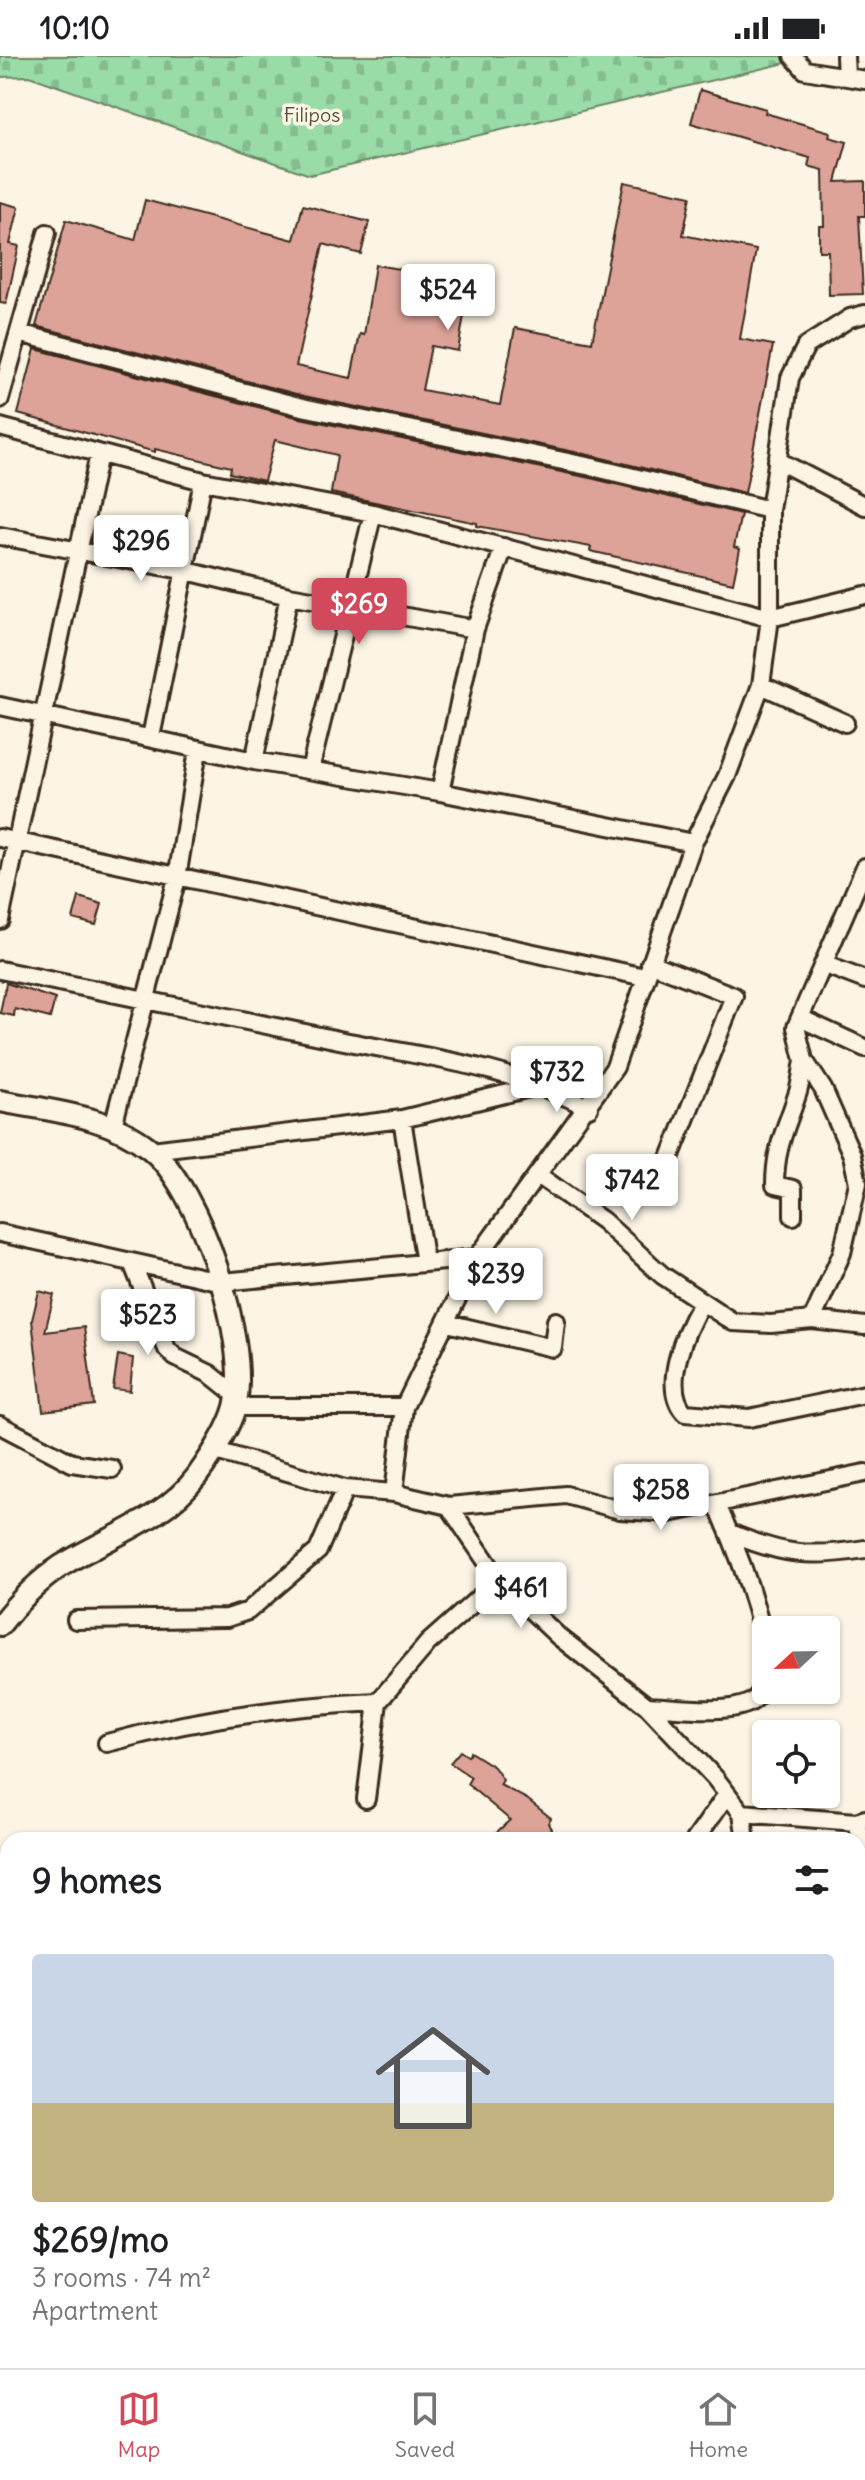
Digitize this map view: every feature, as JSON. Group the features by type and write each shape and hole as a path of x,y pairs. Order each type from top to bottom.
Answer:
{"street":[{"path":"793,56 805,70 865,80"},
{"path":"845,56 846,76"},
{"path":"0,399 3,372 19,333 47,233"},
{"path":"394,1493 404,1407 477,1258 589,1108 615,1067 693,843 727,776 761,685 770,618 770,510 790,378 806,346 850,318 865,314"},
{"path":"19,333 302,407 592,467 770,510"},
{"path":"0,427 203,481 373,513 770,618 865,595"},
{"path":"0,920 99,454"},
{"path":"777,460 865,506"},
{"path":"151,737 203,481"},
{"path":"310,770 373,513"},
{"path":"0,536 187,571 289,596 475,629"},
{"path":"440,792 475,629 504,547"},
{"path":"254,761 289,596"},
{"path":"761,685 845,723"},
{"path":"0,706 43,718 151,737 198,750 440,792 693,843"},
{"path":"113,1126 177,878 198,750"},
{"path":"0,838 177,878 648,970 734,996 666,1168"},
{"path":"812,1320 842,1253 858,1183 852,1155 833,1110 804,1060 796,1035 800,1018 865,867"},
{"path":"823,964 865,980"},
{"path":"0,970 145,1001 452,1059 544,1085 589,1108"},
{"path":"800,1018 865,1048"},
{"path":"793,1216 793,1189 775,1185 775,1168 779,1140 799,1089 804,1060"},
{"path":"152,1150 402,1119 544,1085"},
{"path":"0,1101 113,1126 152,1150 182,1187 222,1282 234,1341 235,1400 213,1450 197,1475 171,1502 60,1567 14,1606 0,1625"},
{"path":"402,1119 425,1263"},
{"path":"538,1175 603,1221 662,1275 701,1304 733,1322 812,1320 865,1326"},
{"path":"0,1233 133,1265 222,1282 477,1258"},
{"path":"133,1265 167,1349 187,1365 210,1374 235,1400 404,1407"},
{"path":"701,1304 683,1334 679,1353 679,1403 685,1413 749,1418 865,1394"},
{"path":"447,1323 553,1348 556,1321"},
{"path":"0,1425 72,1463 112,1469"},
{"path":"213,1450 345,1489 394,1493 449,1506 566,1495 620,1510 669,1513 865,1473"},
{"path":"76,1620 227,1618 248,1611 318,1551 345,1489"},
{"path":"647,1706 739,1706 754,1700 763,1688 764,1658 756,1608 717,1505"},
{"path":"449,1506 499,1580 558,1636 647,1706 742,1813 745,1832"},
{"path":"730,1533 759,1545 806,1556 865,1549"},
{"path":"366,1799 378,1702 428,1643 499,1580"},
{"path":"107,1743 177,1724 239,1713 302,1705 378,1702"},
{"path":"701,1832 727,1794"},
{"path":"742,1813 860,1821"}],"green space":[{"name":"Filipos","path":"0,56 794,56 794,61 310,175 29,76 0,77"}],"building":[{"path":"700,90 766,109 765,113 830,132 829,137 847,142 836,182 865,181 865,216 859,216 863,294 829,295 828,251 819,251 819,226 824,226 823,170 808,166 810,158 691,123"},
{"path":"624,182 691,196 683,235 756,250 740,339 773,345 745,493 594,456 304,396 36,326 66,220 135,240 145,200 294,240 303,205 369,222 361,254 323,244 296,366 351,378 360,334 364,335 375,265 483,283 478,311 465,309 458,351 431,346 422,390 500,405 515,328 592,342"},
{"path":"0,202 19,207 10,244 19,246 6,304 0,303"},
{"path":"35,349 300,418 590,478 741,514 734,547 740,549 733,583 590,551 591,547 477,526 477,523 331,493 337,455 275,440 264,481 230,473 231,467 155,449 155,452 18,414"},
{"path":"79,897 102,904 96,925 73,919"},
{"path":"6,983 55,999 50,1018 15,1009 14,1016 0,1013"},
{"path":"39,1291 54,1295 45,1332 84,1327 94,1405 43,1411 32,1320"},
{"path":"123,1294 133,1295 138,1308 137,1317 120,1314"},
{"path":"118,1355 133,1358 130,1391 113,1389"},
{"path":"460,1751 468,1756 470,1752 494,1767 503,1780 500,1785 527,1799 551,1818 548,1823 552,1832 497,1832 510,1820 467,1784 471,1777 450,1763"}]}
